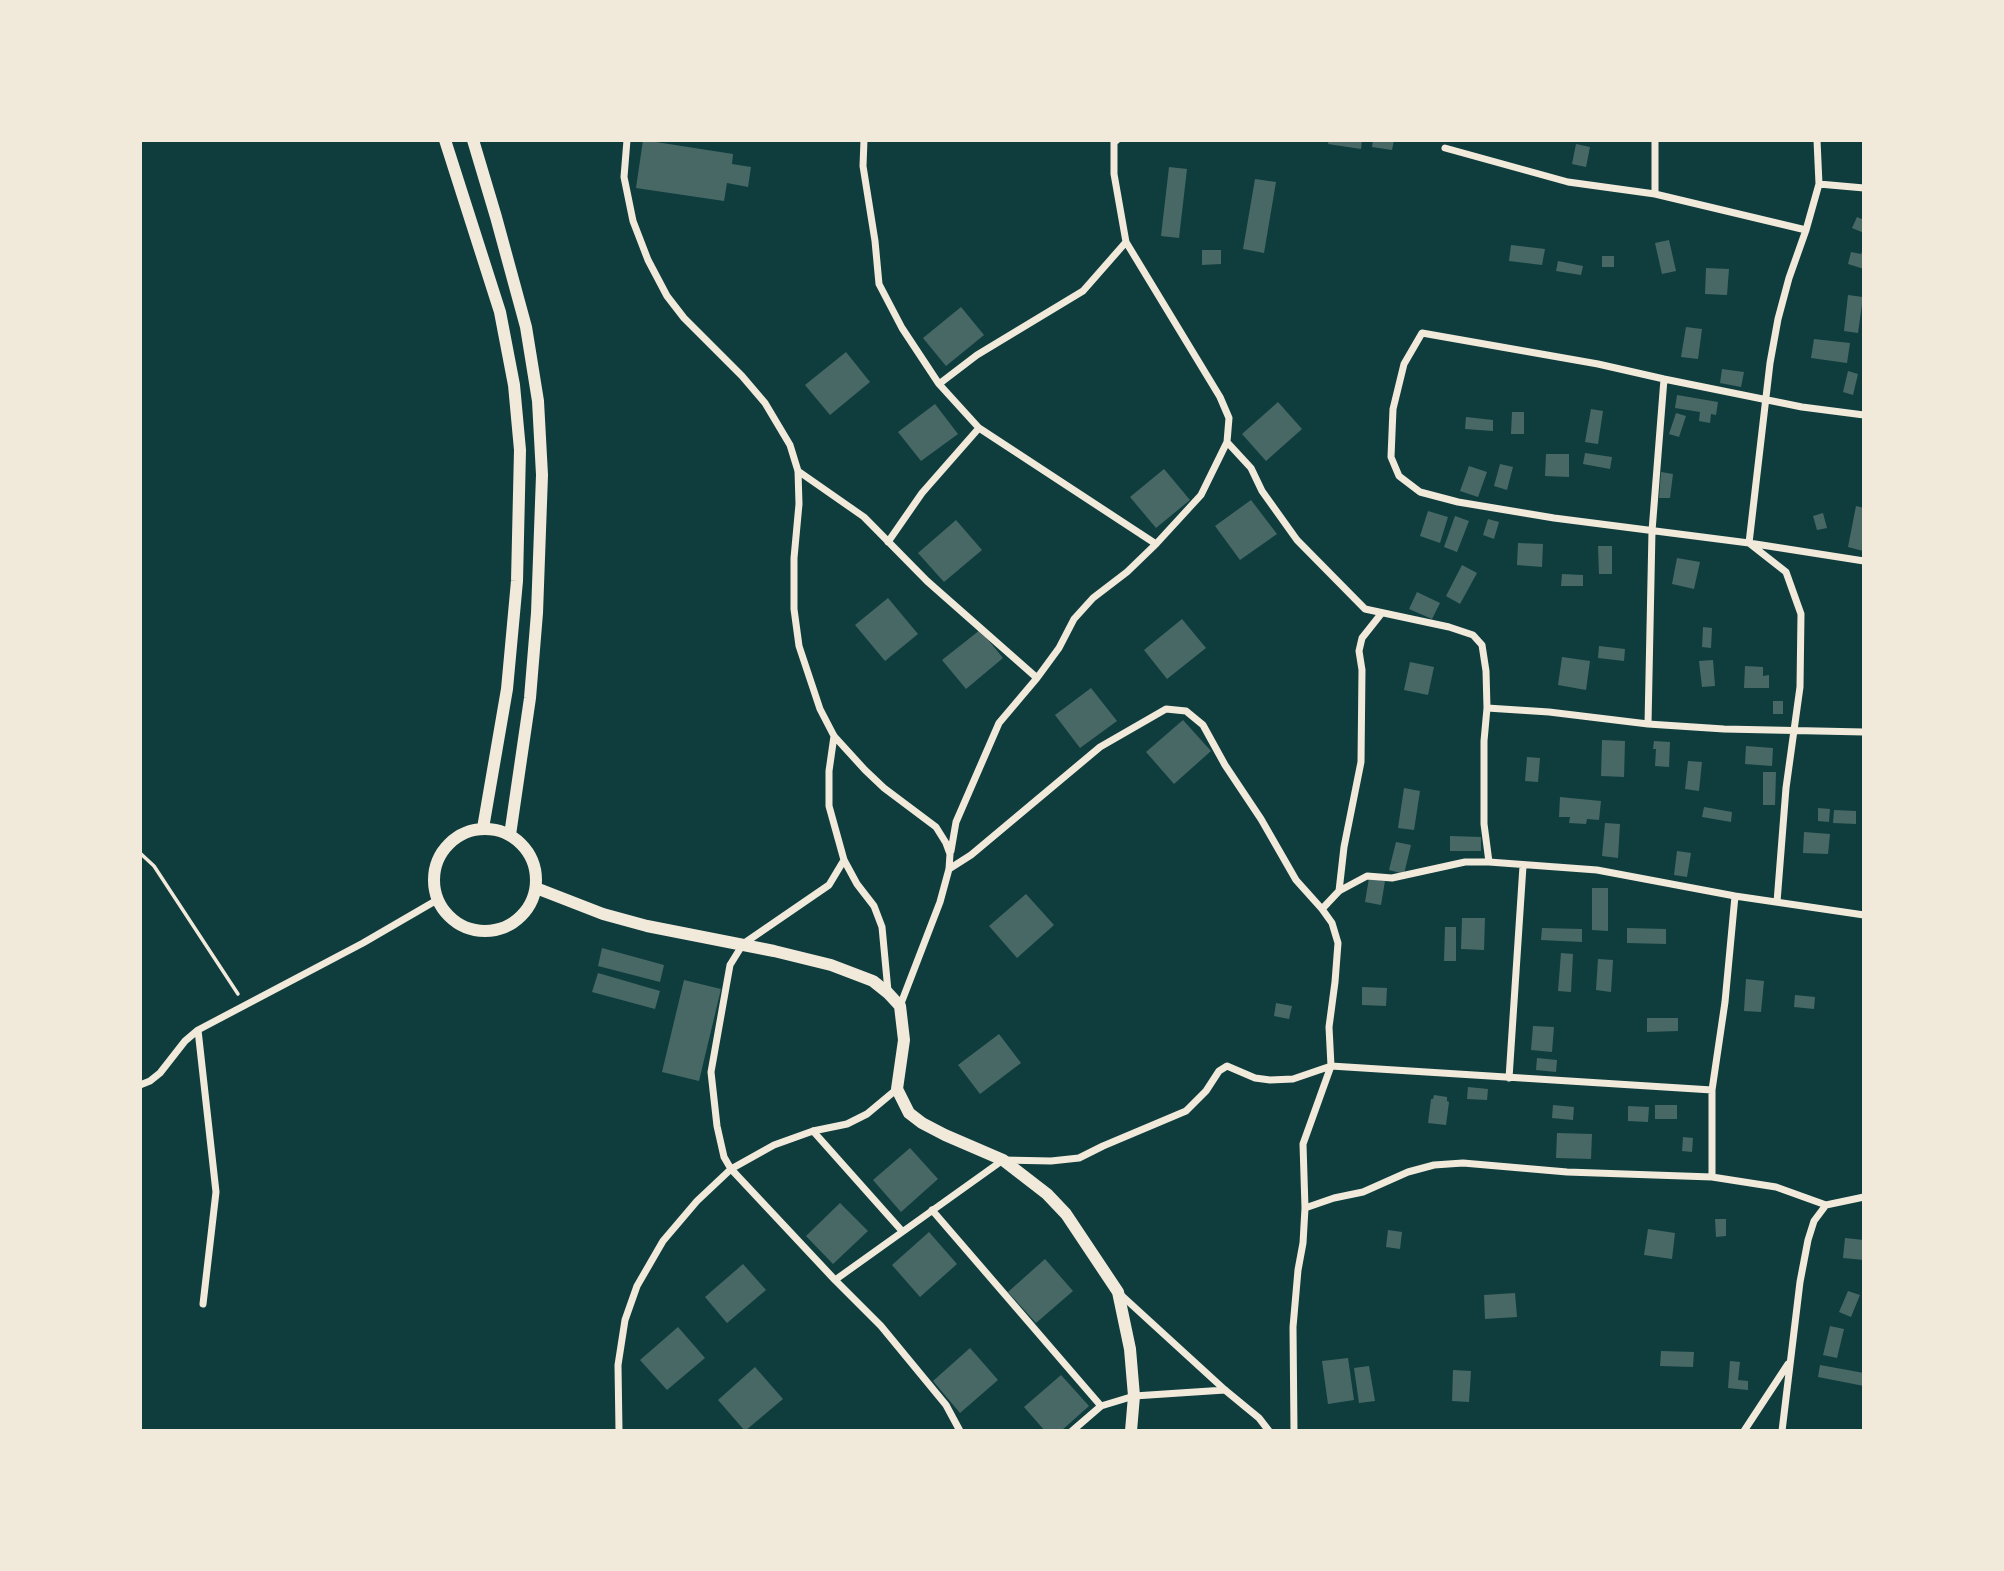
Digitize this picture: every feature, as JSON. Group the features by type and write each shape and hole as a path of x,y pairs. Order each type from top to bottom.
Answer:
{"street":[{"path":"445,140 500,312 514,385 520,450 517,580 508,689 483,828"},
{"path":"473,140 526,327 538,401 542,475 537,612 530,698 510,835"},
{"path":"626,140 624,177 633,221 648,260 667,296 684,318 765,403 790,445 798,471 799,504 794,609 799,646 820,709 834,736 865,770 884,788 936,827 950,855"},
{"path":"864,140 863,166 879,284 902,328 939,384 979,428 1156,544"},
{"path":"1117,140 1114,142 1114,174 1126,242 1220,397 1228,418 1227,442 1201,495 1127,572 1093,597 1074,619 1059,648 1037,678 999,723 956,822 949,869 940,902 900,1006 904,1040 897,1089 909,1113 922,1123 1003,1160 1047,1194 1066,1214 1118,1292 1259,1418 1269,1431"},
{"path":"1655,140 1655,194"},
{"path":"1749,543 1765,400 1778,319 1819,184 1816,140"},
{"path":"1445,148 1568,182 1655,194 1807,230"},
{"path":"1819,184 1864,188"},
{"path":"939,384 977,355 1083,291 1126,242"},
{"path":"1864,415 1802,407 1588,362 1422,333 1404,364 1393,409 1391,457 1399,476 1420,492 1458,502 1864,561"},
{"path":"1648,724 1652,531 1664,380"},
{"path":"888,542 922,493 979,428"},
{"path":"1227,442 1251,468 1262,491 1297,540 1365,609 1449,627 1473,635 1482,645 1486,671 1485,824 1489,862"},
{"path":"798,471 864,517 927,581 1037,678"},
{"path":"1749,543 1786,572 1801,614 1800,687 1786,788 1777,902"},
{"path":"1339,891 1344,847 1361,762 1362,690 1359,650 1362,638 1381,614"},
{"path":"1487,708 1724,729 1864,732"},
{"path":"949,869 971,855 1100,747 1166,709 1186,711 1203,725 1296,880 1332,923 1338,943 1329,1027 1331,1066 1303,1144 1305,1208 1293,1327 1294,1431"},
{"path":"834,736 829,771 829,807 844,860 857,884 874,906 882,927 888,993"},
{"path":"483,828 510,835 527,850 535,868 536,888 531,905 518,920 502,929 482,932 463,927 448,916 437,900 433,884 434,867 441,852 452,839 467,831 483,828"},
{"path":"844,860 824,890 743,944 730,965 711,1072 717,1126 724,1157 731,1169 881,1326 946,1405 960,1431"},
{"path":"1322,909 1339,891 1367,876 1392,878 1465,862 1489,862 1597,870 1735,896 1864,915"},
{"path":"1509,1078 1523,866"},
{"path":"536,888 603,914 636,923 831,965 873,981 900,1006"},
{"path":"1712,1177 1712,1090 1725,1002 1735,896"},
{"path":"140,1085 160,1073 185,1041 198,1030 363,943 437,900"},
{"path":"198,1030 216,1192 203,1304"},
{"path":"835,1280 1003,1160 1051,1161 1079,1158 1186,1111 1206,1091 1219,1071 1227,1066 1255,1078 1270,1080 1293,1079 1331,1066 1712,1090"},
{"path":"620,1431 618,1365 625,1320 637,1286 663,1241 697,1201 731,1169 774,1145 813,1131 847,1124 867,1114 897,1089"},
{"path":"813,1131 902,1231"},
{"path":"1305,1208 1363,1192 1408,1171 1434,1165 1463,1163 1567,1172 1712,1177 1776,1187 1826,1205 1864,1197"},
{"path":"1782,1431 1808,1240 1814,1221 1826,1205"},
{"path":"932,1210 1101,1406"},
{"path":"1118,1292 1130,1349 1134,1396 1131,1431"},
{"path":"1744,1431 1790,1361"},
{"path":"1072,1431 1101,1406 1134,1396 1225,1390"}],"path":[{"path":"140,853 154,866 245,1004"}],"building":[{"path":"643,140 733,154 732,164 751,167 748,187 727,183 724,201 636,188"},
{"path":"1329,140 1362,140 1361,149 1328,144"},
{"path":"1373,140 1394,140 1392,150 1372,147"},
{"path":"1576,144 1590,147 1586,167 1572,164"},
{"path":"1169,167 1187,169 1179,238 1161,236"},
{"path":"1255,179 1276,182 1264,253 1243,249"},
{"path":"1857,217 1864,220 1864,233 1852,228"},
{"path":"1669,240 1676,271 1662,274 1655,243"},
{"path":"1511,245 1545,249 1542,265 1509,261"},
{"path":"1864,247 1864,269 1848,264 1851,252 1861,254"},
{"path":"1202,250 1221,250 1221,264 1202,265"},
{"path":"1602,256 1614,256 1614,267 1602,267"},
{"path":"1558,261 1583,266 1581,275 1556,271"},
{"path":"1706,268 1729,269 1727,295 1705,294"},
{"path":"1848,295 1863,297 1858,333 1844,331"},
{"path":"961,307 984,335 946,366 923,338"},
{"path":"1686,327 1702,329 1698,359 1681,357"},
{"path":"1814,339 1850,343 1847,363 1811,358"},
{"path":"846,352 870,382 830,415 805,385"},
{"path":"1722,369 1744,372 1741,387 1720,383"},
{"path":"1848,371 1858,374 1853,395 1843,392"},
{"path":"1677,395 1718,402 1716,415 1711,414 1710,423 1699,421 1700,412 1675,408"},
{"path":"1278,402 1302,429 1266,461 1242,434"},
{"path":"935,404 958,434 921,461 898,432"},
{"path":"1591,409 1603,411 1598,444 1585,442"},
{"path":"1512,412 1524,412 1524,434 1511,434"},
{"path":"1676,413 1686,416 1679,437 1669,434"},
{"path":"1466,417 1493,420 1493,431 1465,429"},
{"path":"1585,453 1612,457 1610,469 1583,464"},
{"path":"1546,454 1569,454 1569,477 1545,476"},
{"path":"1500,464 1513,467 1507,490 1494,486"},
{"path":"1469,466 1487,472 1478,497 1460,491"},
{"path":"1164,469 1190,500 1156,528 1130,497"},
{"path":"1661,472 1673,474 1670,498 1659,498"},
{"path":"1251,500 1277,534 1240,560 1215,526"},
{"path":"1856,506 1864,508 1863,551 1848,547"},
{"path":"1428,511 1448,517 1440,543 1420,536"},
{"path":"1823,513 1827,528 1817,530 1813,516"},
{"path":"1455,516 1469,521 1457,552 1444,547"},
{"path":"1488,519 1499,522 1494,539 1483,535"},
{"path":"956,520 982,550 944,582 918,553"},
{"path":"1518,543 1543,544 1542,567 1517,565"},
{"path":"1598,546 1612,546 1612,574 1599,574"},
{"path":"1677,558 1700,562 1694,589 1672,584"},
{"path":"1462,565 1477,573 1460,604 1446,596"},
{"path":"1562,574 1583,575 1583,586 1561,586"},
{"path":"1417,592 1440,603 1432,619 1409,609"},
{"path":"888,598 918,634 885,661 855,625"},
{"path":"1182,619 1206,648 1167,679 1144,650"},
{"path":"1703,627 1712,628 1711,648 1702,647"},
{"path":"980,630 1003,658 966,689 942,660"},
{"path":"1599,646 1625,649 1624,661 1598,658"},
{"path":"1562,657 1590,661 1586,690 1558,685"},
{"path":"1713,660 1715,686 1702,687 1699,661"},
{"path":"1410,662 1434,667 1428,695 1404,690"},
{"path":"1745,666 1763,667 1763,676 1769,675 1769,688 1744,688"},
{"path":"1091,688 1117,721 1080,748 1055,715"},
{"path":"1773,701 1783,701 1783,714 1773,714"},
{"path":"1183,720 1211,751 1174,784 1146,752"},
{"path":"1602,740 1625,741 1624,777 1601,776"},
{"path":"1654,741 1670,742 1669,767 1655,766"},
{"path":"1746,746 1773,748 1772,766 1745,764"},
{"path":"1527,757 1540,758 1538,782 1525,781"},
{"path":"1688,761 1702,762 1699,791 1685,789"},
{"path":"1763,772 1776,772 1775,805 1763,805"},
{"path":"1404,788 1420,791 1414,830 1398,828"},
{"path":"1560,797 1601,801 1599,820 1587,819 1586,824 1569,823 1570,817 1559,817"},
{"path":"1704,807 1732,812 1731,822 1702,817"},
{"path":"1818,808 1830,809 1829,822 1818,821"},
{"path":"1834,810 1856,811 1856,824 1833,823"},
{"path":"1605,823 1620,824 1618,858 1602,856"},
{"path":"1804,832 1830,834 1828,854 1803,853"},
{"path":"1450,836 1481,837 1481,851 1450,851"},
{"path":"1396,842 1411,845 1404,874 1389,870"},
{"path":"1677,851 1691,853 1687,877 1674,875"},
{"path":"1369,878 1385,881 1381,905 1365,902"},
{"path":"1592,888 1608,888 1608,931 1592,930"},
{"path":"1026,894 1054,925 1017,958 989,926"},
{"path":"1462,918 1485,918 1484,950 1461,949"},
{"path":"1445,927 1456,927 1456,961 1444,961"},
{"path":"1542,928 1582,929 1582,942 1541,940"},
{"path":"1627,928 1666,929 1666,944 1627,943"},
{"path":"602,948 664,965 660,982 598,966"},
{"path":"1561,953 1573,954 1571,992 1558,991"},
{"path":"1598,959 1613,960 1611,992 1596,990"},
{"path":"598,973 660,991 655,1009 592,992"},
{"path":"1746,979 1764,981 1761,1012 1744,1011"},
{"path":"684,980 721,989 699,1081 662,1072"},
{"path":"1362,987 1387,988 1386,1006 1362,1005"},
{"path":"1795,995 1815,997 1814,1009 1794,1007"},
{"path":"1276,1003 1292,1006 1289,1019 1274,1016"},
{"path":"1647,1018 1678,1018 1678,1031 1647,1032"},
{"path":"1533,1026 1554,1027 1552,1052 1531,1050"},
{"path":"999,1034 1021,1063 980,1094 958,1065"},
{"path":"1537,1058 1557,1060 1556,1072 1536,1070"},
{"path":"1468,1087 1488,1089 1487,1100 1467,1099"},
{"path":"1434,1095 1447,1097 1449,1102 1446,1125 1428,1123"},
{"path":"1553,1105 1574,1107 1573,1120 1552,1118"},
{"path":"1655,1105 1677,1105 1677,1119 1655,1119"},
{"path":"1628,1106 1649,1107 1648,1122 1628,1121"},
{"path":"1557,1133 1592,1134 1591,1159 1556,1158"},
{"path":"1683,1137 1693,1138 1692,1152 1682,1151"},
{"path":"910,1148 938,1179 901,1212 873,1180"},
{"path":"840,1203 868,1231 833,1264 806,1236"},
{"path":"1715,1219 1726,1219 1726,1236 1716,1237"},
{"path":"1648,1229 1675,1233 1672,1259 1644,1255"},
{"path":"1388,1230 1402,1232 1400,1249 1386,1247"},
{"path":"929,1232 957,1264 920,1297 892,1265"},
{"path":"1845,1238 1864,1240 1864,1260 1843,1258"},
{"path":"1045,1259 1073,1291 1036,1323 1008,1292"},
{"path":"743,1264 766,1290 727,1323 705,1297"},
{"path":"1848,1291 1860,1295 1851,1317 1839,1312"},
{"path":"1515,1293 1517,1317 1485,1319 1484,1295"},
{"path":"1830,1326 1844,1329 1837,1358 1823,1355"},
{"path":"678,1327 705,1358 667,1390 640,1360"},
{"path":"970,1348 998,1380 960,1413 933,1381"},
{"path":"1661,1351 1694,1352 1693,1367 1660,1366"},
{"path":"1348,1358 1354,1400 1328,1404 1322,1361"},
{"path":"1730,1361 1740,1362 1738,1380 1748,1381 1748,1390 1728,1388"},
{"path":"1820,1365 1864,1373 1864,1386 1818,1377"},
{"path":"1369,1366 1375,1401 1359,1403 1354,1368"},
{"path":"755,1367 783,1399 745,1431 718,1400"},
{"path":"1453,1370 1471,1371 1469,1402 1452,1401"},
{"path":"1061,1375 1089,1406 1061,1431 1045,1431 1024,1407"}]}
